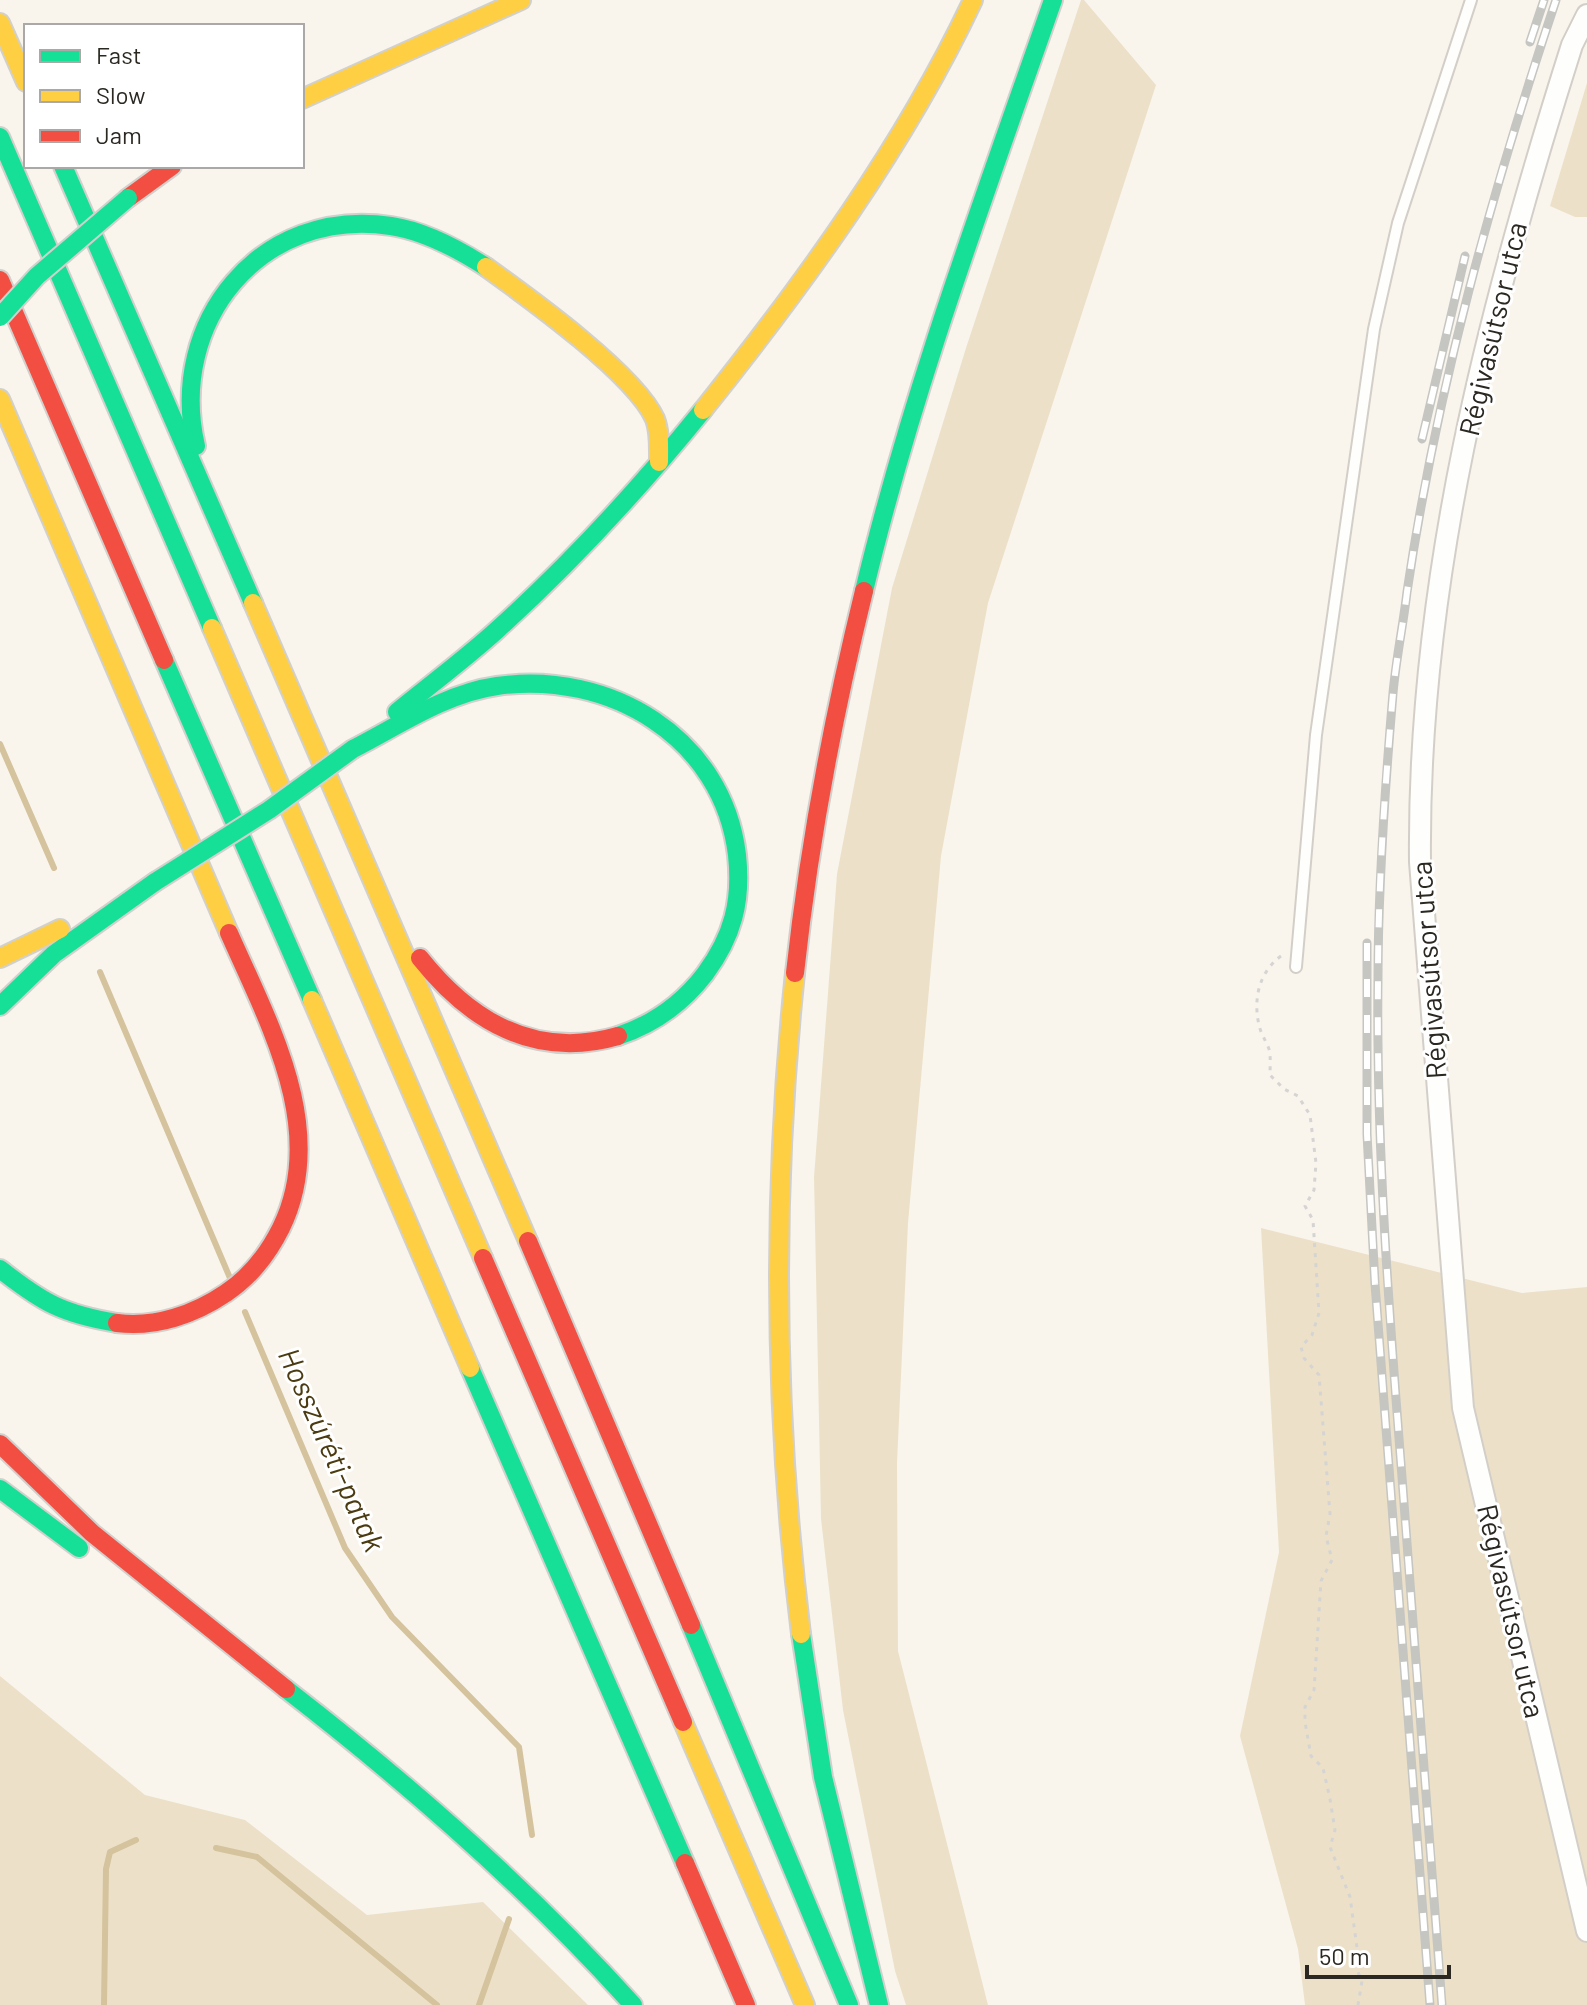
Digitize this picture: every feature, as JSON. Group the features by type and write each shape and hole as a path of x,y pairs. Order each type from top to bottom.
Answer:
{"highway":[{"path":"304,98 521,0"},
{"path":"0,1006 33,969 60,946 269,810 353,749 508,619 659,462 700,415 799,287 912,114 973,0"},
{"path":"879,2005 839,1856 816,1741 793,1570 780,1392 778,1219 790,1035 808,875 825,770 868,571 910,425 1053,0"},
{"path":"0,23 24,77"},
{"path":"0,137 805,2005"},
{"path":"64,168 389,916 721,1693 849,2005"},
{"path":"0,317 37,276 128,198 169,168"},
{"path":"222,532 194,438 190,400 196,353 203,329 216,302 256,258 280,243 318,229 384,225 414,231 472,258 565,329 640,395 656,421 659,462"},
{"path":"0,280 746,2005"},
{"path":"0,399 277,1044 294,1097 300,1148 292,1203 266,1255 238,1286 204,1308 166,1320 122,1326 101,1324 55,1310 34,1298 0,1269"},
{"path":"353,749 463,695 495,686 554,683 578,687 620,700 670,730 711,774 733,826 739,857 734,923 716,960 692,991 663,1016 630,1034 598,1042 563,1044 532,1041 503,1030 470,1011 448,993 389,916"},
{"path":"0,958 155,882"},
{"path":"0,1444 112,1552 392,1774 476,1847 590,1956 633,2005"},
{"path":"0,1489 89,1556"},
{"path":"125,1583 150,1602 219,1638"}],"street":[{"name":"Régivasútsor utca","path":"1587,15 1568,59 1508,258 1463,454 1435,609 1419,804 1420,862 1463,1408 1587,1931"}],"lane":[{"path":"1296,967 1316,735 1374,329 1398,223 1471,0"}],"path":[{"path":"1298,945 1271,963 1260,982 1258,1023 1269,1050 1270,1075 1284,1089 1298,1096 1310,1115 1316,1163 1314,1190 1305,1206 1313,1220 1319,1313 1312,1335 1301,1347 1304,1358 1319,1375 1330,1514 1326,1536 1332,1560 1321,1581 1314,1690 1305,1707 1305,1722 1311,1756 1323,1768 1330,1799 1335,1830 1330,1847 1350,1897 1358,1955 1356,1968 1362,1981 1358,2005"}],"shaded area":[{"path":"1081,0 1156,85 988,603 941,856 908,1223 897,1463 898,1651 988,2005 906,2005 895,1971 843,1710 821,1519 814,1177 837,874 892,588 966,348"},
{"path":"1587,83 1587,217 1575,217 1550,206"},
{"path":"1261,1228 1522,1293 1587,1287 1587,2005 1305,2005 1298,1949 1240,1736 1279,1552"},
{"path":"0,1676 145,1795 245,1820 367,1915 483,1902 588,2005 0,2005"}],"waterway":[{"name":"Hosszúréti-patak","path":"0,744 54,868"},
{"name":"Hosszúréti-patak","path":"100,972 230,1278"},
{"name":"Hosszúréti-patak","path":"245,1312 345,1548 392,1617 519,1747 532,1835"},
{"name":"Hosszúréti-patak","path":"104,2005 106,1869 110,1852 136,1840"},
{"name":"Hosszúréti-patak","path":"216,1848 257,1857 437,2005"},
{"name":"Hosszúréti-patak","path":"479,2005 509,1919"}],"railway":[{"path":"1530,42 1544,0"},
{"path":"1442,2005 1384,1228 1378,1040 1382,835 1396,668 1419,516 1434,441 1488,219 1556,0"},
{"path":"1422,439 1465,256"},
{"path":"1367,943 1367,1134 1375,1284 1430,2005"}],"traffic: fast":[{"path":"864,591 927,367 1053,0"},
{"path":"0,137 212,628"},
{"path":"64,168 253,603"},
{"path":"0,317 37,276 128,198"},
{"path":"196,446 191,400 196,356 211,317 234,282 265,254 302,234 344,225 391,226 441,242 486,267"},
{"path":"397,712 525,605 630,496 703,410"},
{"path":"164,660 312,1000"},
{"path":"353,749 459,696 497,686 539,684 580,689 618,701 654,720 684,745 709,777 727,813 738,872 733,918 715,960 687,995 655,1019 618,1036"},
{"path":"155,882 269,810 353,749"},
{"path":"0,1006 54,954 155,882"},
{"path":"0,1269 54,1305 82,1316 117,1323"},
{"path":"470,1368 685,1863"},
{"path":"0,1489 79,1548"},
{"path":"691,1625 849,2005"},
{"path":"801,1634 823,1777 879,2005"},
{"path":"286,1689 378,1762 467,1839 552,1920 633,2005"}],"traffic: slow":[{"path":"304,98 521,0"},
{"path":"703,410 778,314 850,212 916,108 973,0"},
{"path":"0,23 24,77"},
{"path":"486,267 604,359 644,401 655,419 659,462"},
{"path":"0,399 229,933"},
{"path":"253,603 528,1241"},
{"path":"212,628 483,1258"},
{"path":"0,958 60,929"},
{"path":"795,973 782,1138 779,1304 785,1469 801,1634"},
{"path":"312,1000 470,1368"},
{"path":"683,1722 805,2005"}],"traffic: jam":[{"path":"128,198 169,168"},
{"path":"0,280 164,660"},
{"path":"795,973 823,780 864,591"},
{"path":"117,1323 146,1323 174,1318 214,1301 235,1287 270,1247 281,1228 294,1191 299,1153 296,1116 288,1078 276,1040 229,933"},
{"path":"420,958 460,1000 507,1030 559,1043 588,1042 618,1036"},
{"path":"528,1241 691,1625"},
{"path":"483,1258 683,1722"},
{"path":"0,1444 92,1533 286,1689"},
{"path":"685,1863 746,2005"}]}
